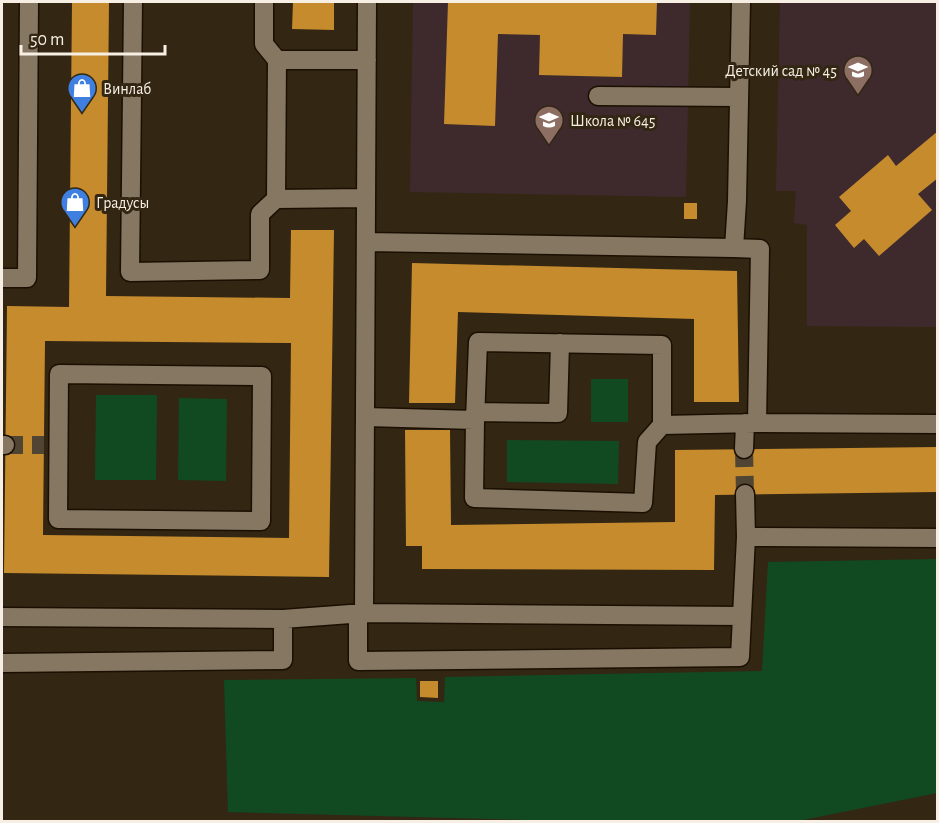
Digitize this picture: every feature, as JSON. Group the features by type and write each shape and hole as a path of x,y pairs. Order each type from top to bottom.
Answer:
{"street":[{"path":"2,278 27,278 29,2"},
{"path":"133,2 130,272 260,270 260,214 276,199 366,198"},
{"path":"264,2 264,44 277,60 276,199"},
{"path":"368,2 365,417 358,661 740,657 747,537 745,494"},
{"path":"734,248 741,2"},
{"path":"277,60 367,60"},
{"path":"598,96 739,97"},
{"path":"366,242 760,249 751,423 744,449"},
{"path":"478,342 560,344 662,345 662,425 647,442 644,503 474,498 478,342"},
{"path":"365,417 558,413 560,344"},
{"path":"59,374 262,376 261,521 58,519 51,445 59,374"},
{"path":"662,425 938,424"},
{"path":"747,537 938,538"},
{"path":"2,617 283,619 361,613 742,616"},
{"path":"2,663 283,660 283,619"}],"shaded area":[{"name":"Школа № 645","path":"413,2 690,2 686,197 410,192"},
{"name":"Детский сад № 45","path":"780,2 937,2 937,327 807,326 807,225 794,223 796,191 776,191"}],"green space":[{"path":"591,379 628,379 628,422 591,422"},
{"path":"96,395 157,395 156,480 95,480"},
{"path":"179,398 227,399 226,481 178,480"},
{"path":"507,440 619,441 618,484 507,482"},
{"path":"937,559 937,793 793,822 562,821 228,812 224,680 416,678 417,701 444,702 445,677 762,671 768,562"}],"building":[{"path":"72,2 109,2 106,296 290,298 291,230 334,230 329,577 4,573 7,306 69,307","holes":["45,341 291,343 289,538 43,535"]},
{"path":"293,2 334,2 334,30 292,29"},
{"path":"448,2 657,2 656,35 623,34 622,77 539,75 540,35 498,34 495,126 444,124"},
{"path":"938,131 938,178 918,194 932,210 879,256 864,239 854,248 835,225 851,211 839,197 888,155 896,166"},
{"path":"684,203 697,203 697,219 684,219"},
{"path":"412,263 737,271 739,402 694,402 694,319 458,312 455,403 409,403"},
{"path":"405,430 450,430 451,525 675,522 675,450 938,447 938,492 715,495 714,570 422,569 422,546 406,546"},
{"path":"420,681 438,681 438,698 420,697"}],"tunnel":[{"path":"5,445 44,445"},
{"path":"744,449 745,494"}],"place":[{"name":"Детский сад № 45","path":"858,96"},
{"name":"Винлаб","path":"82,114"},
{"name":"Школа № 645","path":"549,146"},
{"name":"Градусы","path":"75,228"}]}
